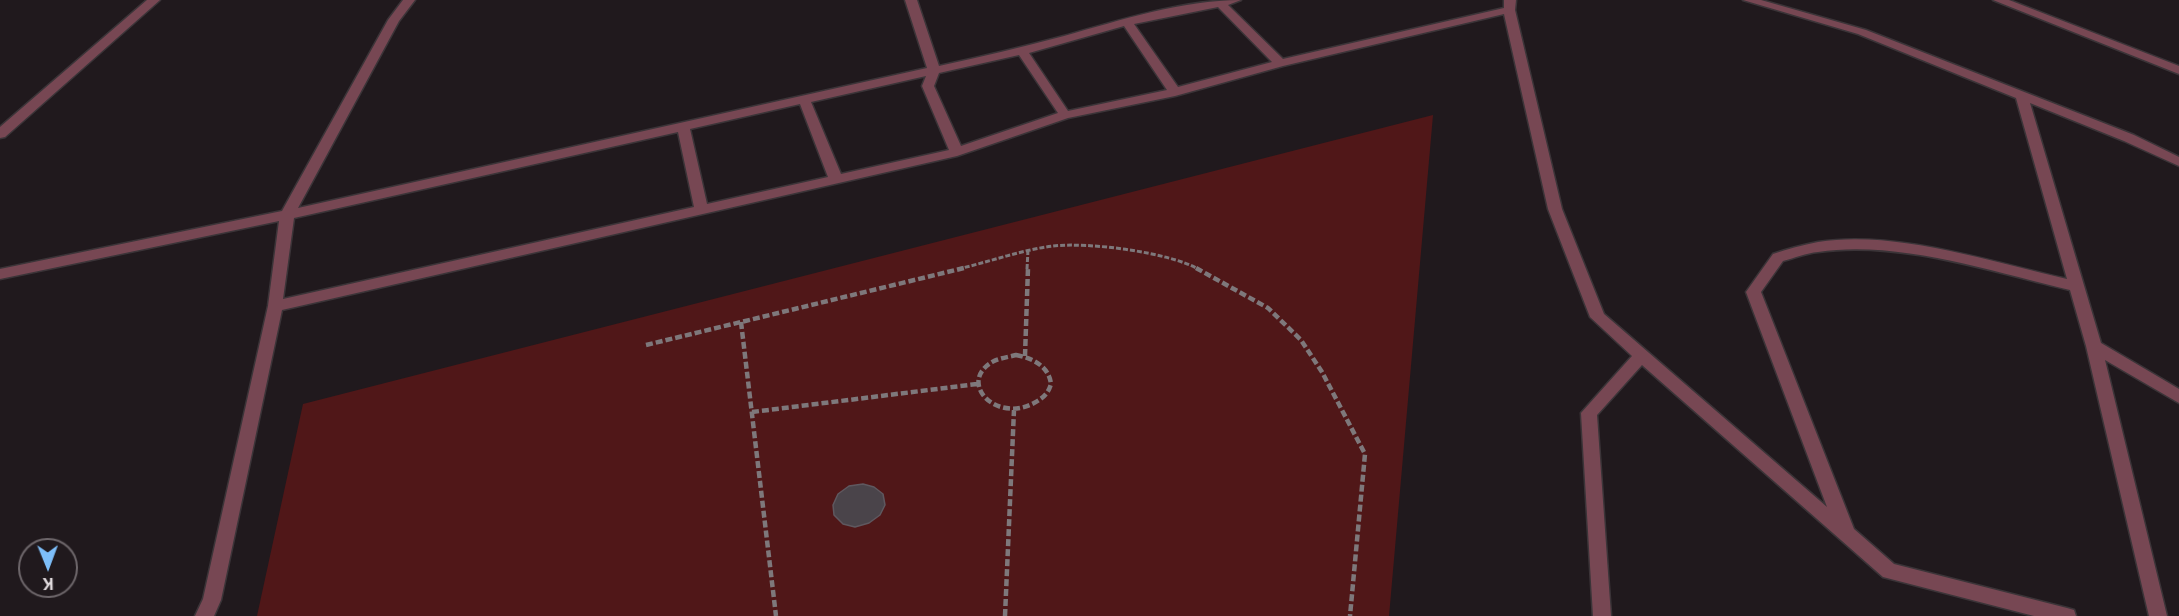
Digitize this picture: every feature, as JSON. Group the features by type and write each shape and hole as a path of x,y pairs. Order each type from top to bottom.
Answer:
{"street":[{"path":"0,134 154,0"},
{"path":"204,616 212,600 275,306 287,215 393,20 410,0"},
{"path":"911,0 934,70 928,86 957,152"},
{"path":"0,274 287,215 1022,51 1127,22 1235,0"},
{"path":"1749,0 1862,33 2129,138 2179,162"},
{"path":"1999,0 2179,70"},
{"path":"1221,4 1280,63"},
{"path":"275,306 957,152 1065,115 1175,92 1510,5 1555,209 1598,317 1889,571 2067,616"},
{"path":"1127,22 1175,92"},
{"path":"1022,51 1065,115"},
{"path":"2022,96 2094,346 2158,616"},
{"path":"804,99 836,179"},
{"path":"683,126 701,209"},
{"path":"1846,532 1754,292 1778,257 1819,247 1861,246 1918,252 2076,286"},
{"path":"2094,346 2179,397"},
{"path":"1602,616 1589,413 1641,355"}],"path":[{"path":"646,345 1028,250 1053,246 1093,246 1146,253 1193,266 1268,308 1301,340 1322,372 1365,454 1350,616"},
{"path":"1024,356 1028,250"},
{"path":"741,322 776,616"},
{"path":"1004,356 1024,356 1045,366 1051,376 1051,386 1046,395 1035,405 1014,410 997,408 986,402 979,394 977,384 983,368 1004,356"},
{"path":"752,412 977,384"},
{"path":"1005,616 1014,410"}],"shaded area":[{"path":"1433,115 1389,616 257,616 303,404"}],"building":[{"path":"863,484 874,487 883,494 885,505 880,515 869,523 855,527 843,524 834,515 833,505 838,494 849,486"}]}
